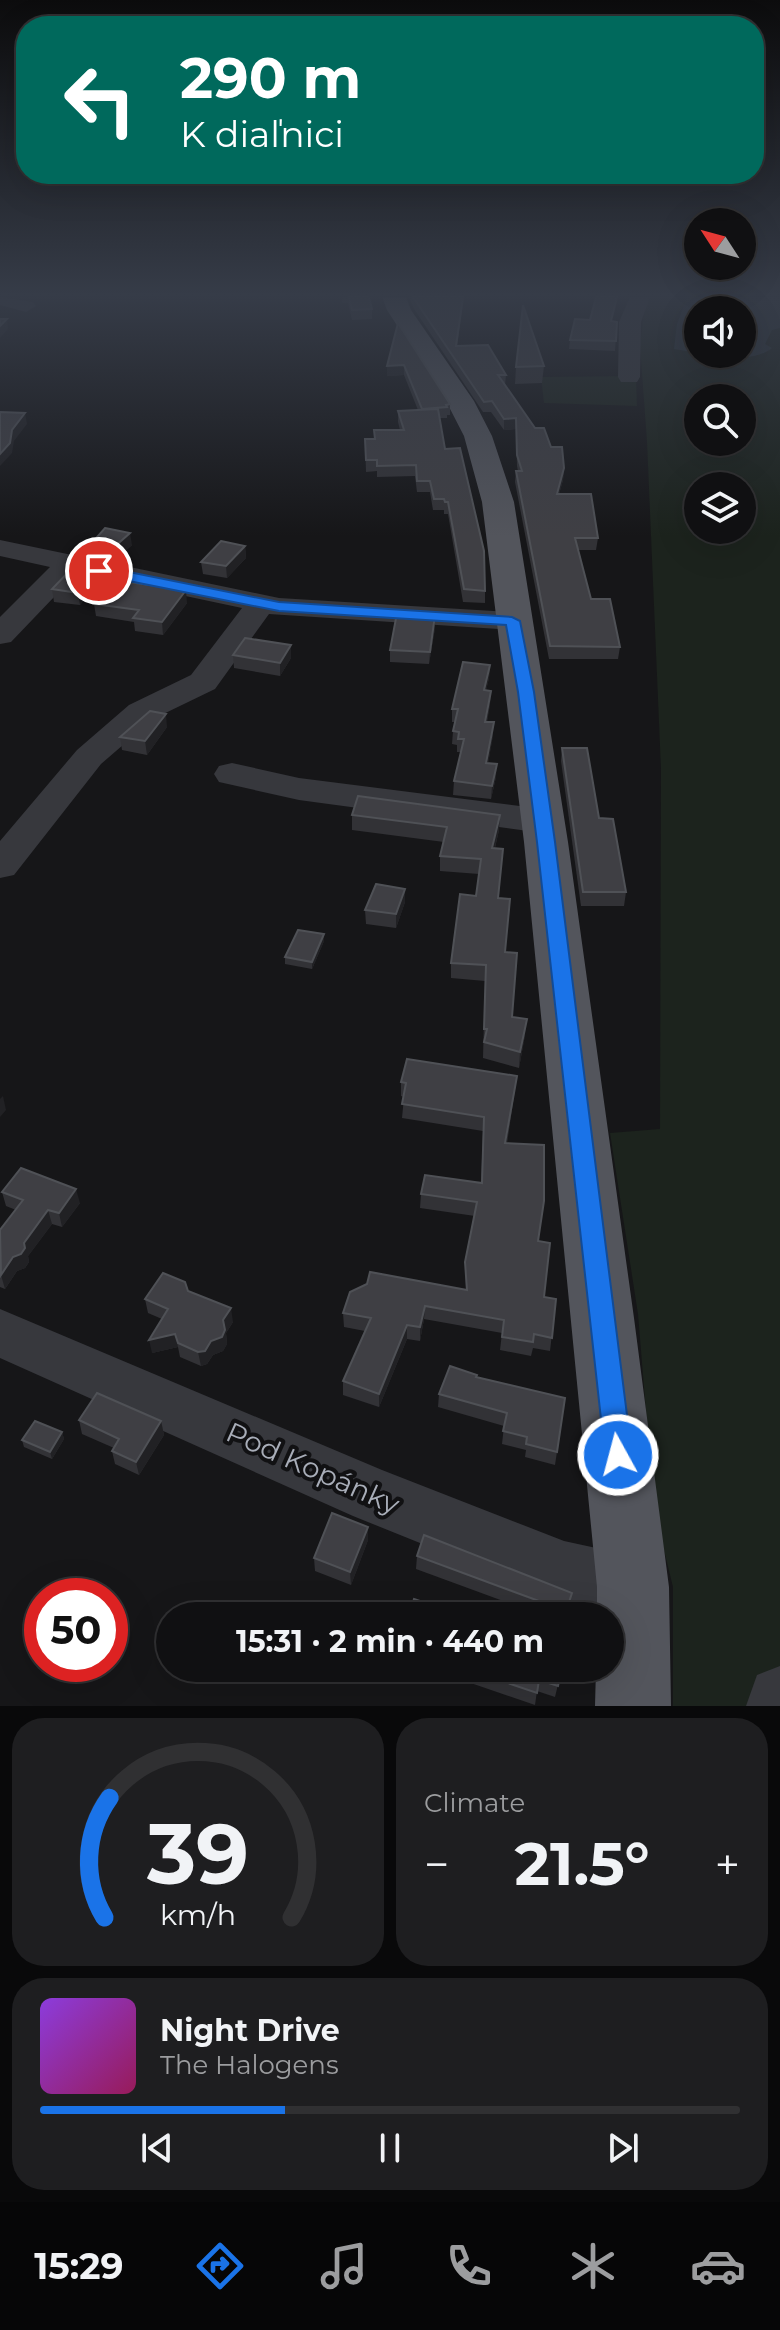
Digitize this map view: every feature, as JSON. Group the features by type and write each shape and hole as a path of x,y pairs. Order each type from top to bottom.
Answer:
{"main road":[{"path":"444,377 478,436 498,502 510,580 512,621 526,692 633,1587 633,1706"}],"street":[{"path":"0,548 262,603 512,621"},
{"path":"0,635 69,564"},
{"path":"0,866 89,757 141,712 203,682 262,603"},
{"path":"232,774 299,789 543,821"},
{"name":"Pod Kopánky","path":"0,1333 374,1496 564,1571 633,1587"},
{"path":"779,1706 780,1698"}],"shaded area":[{"path":"541,377 636,377 637,406 544,403"},
{"path":"642,377 780,377 780,1706 673,1706 673,1587 654,1509 638,1314 610,1133 660,1129 661,769"}],"building":[{"path":"409,377 432,377 450,404 447,407 422,409"},
{"path":"467,377 499,377 535,428 544,428 551,447 562,447 564,468 557,494 591,494 598,538 575,538 591,599 610,599 620,647 550,646 516,471 522,471 517,455 516,418 504,419 492,401 484,402"},
{"path":"438,409 445,449 460,448 484,551 485,591 464,589 448,502 434,499 430,481 417,481 416,465 377,466 377,460 366,460 365,439 375,439 374,430 404,430 398,411"},
{"path":"0,412 25,413 12,430 10,443 0,454"},
{"path":"105,528 130,533 112,549 91,544"},
{"path":"221,541 245,546 226,566 201,562"},
{"path":"76,564 90,567 84,572 93,574 78,593 52,589"},
{"path":"114,580 186,590 162,622 133,618 139,610 94,604"},
{"path":"397,613 435,615 430,652 390,650"},
{"path":"245,638 291,645 280,663 233,655"},
{"path":"463,662 490,665 484,690 491,691 485,722 494,722 486,763 497,764 492,786 454,781 464,739 458,739 459,732 453,731 458,709 452,709"},
{"path":"150,711 166,714 145,741 120,737"},
{"path":"562,748 587,748 599,818 613,819 626,892 583,892"},
{"path":"358,796 500,815 492,848 503,849 498,898 510,899 505,952 517,953 512,1017 527,1019 520,1052 484,1042 487,1029 484,1029 486,965 451,963 460,894 476,896 481,859 440,856 447,827 352,815"},
{"path":"376,884 405,889 396,914 365,910"},
{"path":"298,930 324,934 312,962 285,957"},
{"path":"407,1059 517,1076 505,1143 544,1145 544,1201 538,1241 550,1243 544,1297 556,1299 552,1338 534,1334 533,1342 502,1337 504,1320 425,1306 420,1327 407,1325 379,1394 343,1381 371,1318 343,1313 350,1292 367,1284 370,1272 467,1290 465,1262 477,1202 421,1194 425,1175 482,1183 484,1117 402,1104 406,1083 401,1082"},
{"path":"21,1168 76,1189 59,1213 48,1210 24,1243 21,1254 13,1257 1,1275 0,1230 23,1200 2,1192"},
{"path":"163,1273 185,1282 188,1291 231,1308 223,1320 225,1330 222,1337 211,1341 205,1351 198,1352 178,1343 175,1334 149,1340 168,1309 145,1299"},
{"path":"450,1366 476,1377 565,1398 557,1452 526,1444 527,1437 503,1431 507,1413 439,1394"},
{"path":"97,1393 161,1421 136,1462 112,1451 119,1439 79,1420"},
{"path":"35,1421 62,1432 50,1452 22,1440"},
{"path":"332,1513 368,1527 350,1572 314,1558"},
{"path":"424,1535 572,1593 569,1602 542,1602 417,1556"},
{"path":"505,1682 539,1682 537,1693"}],"route":[{"path":"99,571 279,607 512,621 526,692 546,842 618,1455"}]}
